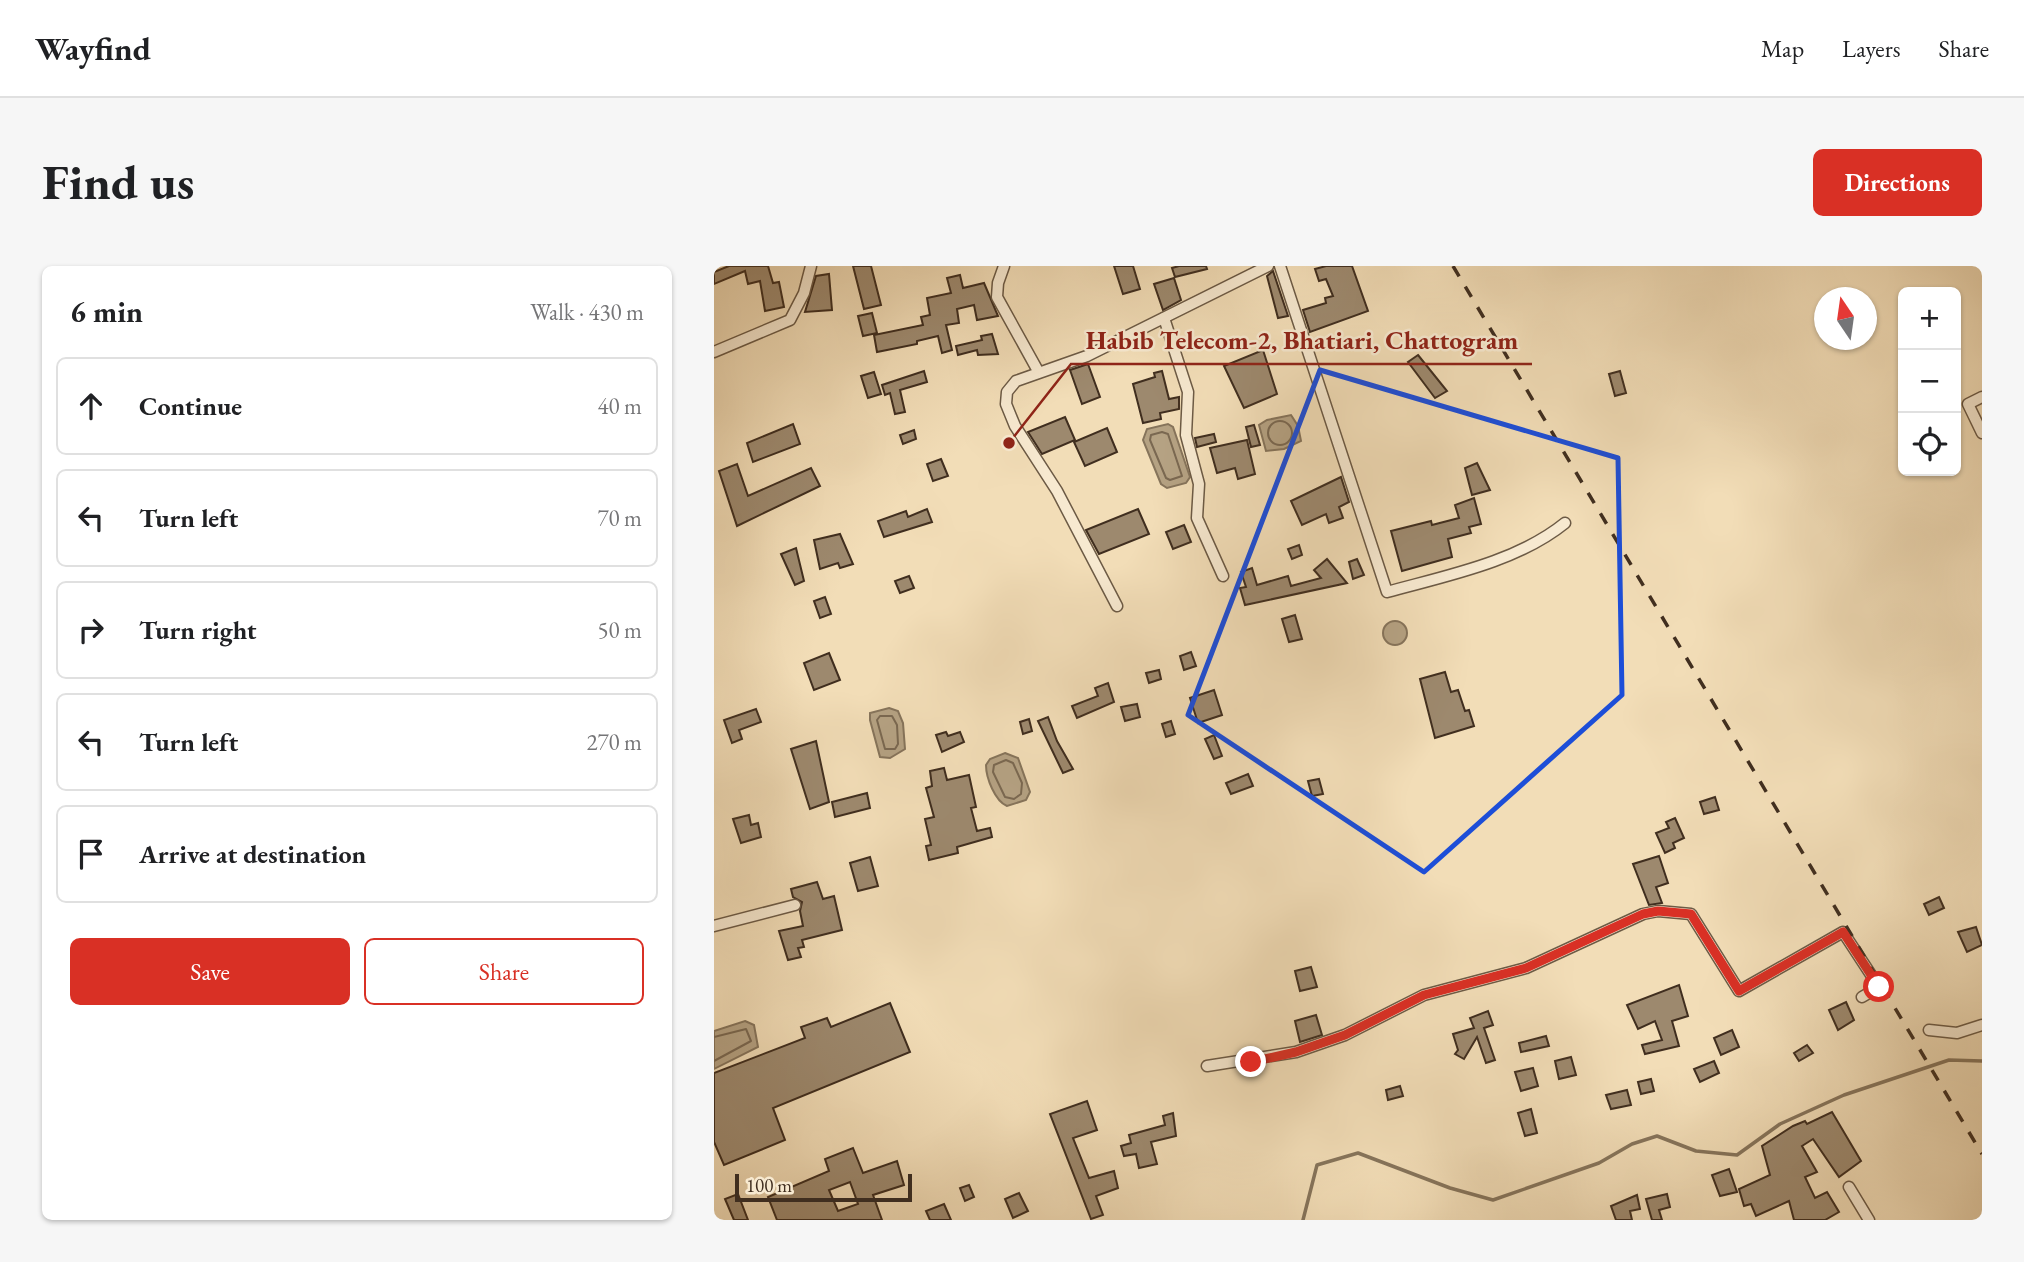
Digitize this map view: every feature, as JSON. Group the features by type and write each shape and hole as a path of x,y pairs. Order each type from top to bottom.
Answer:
{"street":[{"path":"714,352 790,320 804,293 811,266"},
{"path":"1004,266 998,283 997,298 1038,371"},
{"path":"1117,606 1006,404 1007,392 1016,381 1087,355 1268,266"},
{"path":"1280,266 1387,592 1522,548 1547,538 1565,523"},
{"path":"1164,318 1188,392 1186,435 1199,484 1197,518 1223,576"},
{"path":"1982,397 1968,404 1982,433"},
{"path":"714,926 795,905"},
{"path":"1207,1066 1296,1052 1345,1035 1424,995 1526,968 1643,914 1658,911 1691,914 1739,991 1843,932 1879,987 1862,997"},
{"path":"1929,1030 1957,1033 1982,1025"},
{"path":"1849,1187 1869,1220"}],"highlighted area":[{"path":"1320,370 1618,458 1622,695 1424,872 1188,715"}],"water":[{"path":"1291,415 1298,426 1301,441 1284,449 1266,451 1259,425 1267,420"},
{"path":"1168,424 1173,427 1190,477 1186,483 1167,488 1161,484 1143,440 1147,429"},
{"path":"1395,621 1406,628 1407,633 1400,644 1395,645 1384,638 1383,633 1390,622"},
{"path":"889,708 898,711 903,723 905,749 890,758 880,757 870,720 870,713"},
{"path":"1005,753 1018,758 1030,792 1026,800 1007,806 992,789 986,765 990,759"},
{"path":"745,1021 754,1025 758,1047 714,1069 714,1031"}],"building":[{"path":"729,266 768,266 773,283 779,282 784,307 765,311 760,281 748,284 745,271 714,284 714,272"},
{"path":"853,266 871,266 881,305 864,309"},
{"path":"1114,266 1133,266 1140,289 1123,294"},
{"path":"1206,266 1207,269 1175,277 1172,268"},
{"path":"1326,266 1352,266 1368,311 1310,332 1303,310 1326,303 1325,298 1333,296 1326,279 1319,281 1315,269"},
{"path":"1273,271 1288,316 1278,318 1267,276"},
{"path":"829,274 832,310 805,312 816,276"},
{"path":"960,275 963,288 984,283 998,316 977,320 974,305 957,309 959,323 946,325 952,350 942,353 938,336 917,341 917,344 877,352 874,335 923,325 921,317 930,315 927,298 951,293 947,278"},
{"path":"1174,278 1181,300 1163,310 1154,284"},
{"path":"872,313 877,333 863,336 858,316"},
{"path":"992,334 998,354 978,355 977,350 958,355 956,346 982,340 981,336"},
{"path":"1263,350 1277,394 1244,408 1224,366"},
{"path":"1418,355 1447,391 1435,398 1408,362"},
{"path":"1088,364 1100,397 1082,404 1070,370"},
{"path":"924,371 927,382 900,390 905,412 895,414 890,393 885,395 882,385"},
{"path":"1162,371 1169,399 1179,397 1179,409 1160,413 1161,419 1143,423 1133,384 1155,377 1154,373"},
{"path":"1620,371 1626,393 1615,396 1609,374"},
{"path":"874,372 881,394 868,398 861,376"},
{"path":"1065,417 1075,440 1042,454 1028,432"},
{"path":"793,424 800,444 753,462 747,443"},
{"path":"1254,425 1260,445 1251,447 1246,427"},
{"path":"1107,428 1117,452 1085,466 1074,442"},
{"path":"914,430 916,439 903,444 900,435"},
{"path":"1214,434 1216,442 1197,447 1195,438"},
{"path":"1247,440 1255,474 1238,479 1235,468 1217,473 1210,448"},
{"path":"941,459 948,476 933,481 927,464"},
{"path":"1477,463 1490,490 1472,495 1465,468"},
{"path":"737,464 748,496 811,468 820,486 737,526 719,471"},
{"path":"1341,477 1349,502 1339,507 1343,518 1329,523 1326,514 1302,525 1291,501"},
{"path":"1474,498 1481,524 1469,527 1471,533 1448,539 1452,557 1402,571 1391,531 1431,521 1432,525 1459,518 1455,505"},
{"path":"927,509 932,522 884,537 878,521 906,511 908,517"},
{"path":"1138,509 1149,534 1099,554 1086,530"},
{"path":"1184,525 1191,542 1173,549 1166,532"},
{"path":"840,534 853,564 840,568 838,563 820,569 814,540"},
{"path":"1299,545 1302,555 1292,559 1288,549"},
{"path":"796,548 804,581 795,585 781,554"},
{"path":"1327,559 1347,583 1245,605 1240,588 1246,587 1241,572 1252,568 1257,585 1288,576 1291,586 1321,578 1314,570"},
{"path":"1357,559 1364,575 1353,579 1349,562"},
{"path":"909,576 914,588 900,593 895,581"},
{"path":"825,597 831,614 820,618 814,601"},
{"path":"1295,615 1302,639 1289,642 1282,619"},
{"path":"1191,652 1196,666 1184,670 1180,656"},
{"path":"829,653 840,680 814,690 804,663"},
{"path":"1159,670 1161,679 1149,683 1146,673"},
{"path":"1445,672 1451,692 1458,690 1465,711 1469,710 1474,726 1435,738 1420,679"},
{"path":"1108,683 1114,702 1077,718 1072,706 1098,696 1095,688"},
{"path":"1214,690 1222,715 1198,723 1190,698"},
{"path":"1137,704 1140,717 1125,721 1121,707"},
{"path":"756,709 761,722 739,730 742,739 732,743 724,720"},
{"path":"1048,717 1057,741 1073,769 1063,773 1038,721"},
{"path":"1029,719 1032,731 1023,734 1020,722"},
{"path":"1171,721 1175,734 1166,737 1162,724"},
{"path":"946,732 948,736 960,732 964,742 942,752 936,735"},
{"path":"1214,735 1222,756 1214,759 1205,739"},
{"path":"816,741 829,802 810,809 791,749"},
{"path":"944,768 947,780 969,775 976,807 971,808 977,831 990,828 992,837 957,847 958,853 929,860 926,846 931,845 925,819 934,817 926,788 932,786 930,771"},
{"path":"1248,774 1253,786 1231,794 1226,783"},
{"path":"1319,779 1323,794 1312,796 1308,781"},
{"path":"867,793 870,808 835,817 832,802"},
{"path":"1715,797 1719,810 1704,814 1700,802"},
{"path":"749,815 751,825 758,823 761,837 741,843 733,819"},
{"path":"1675,818 1684,838 1673,843 1675,848 1665,853 1656,833 1669,828 1666,822"},
{"path":"1659,856 1668,883 1656,887 1662,903 1649,905 1633,864"},
{"path":"870,857 878,886 858,891 850,863"},
{"path":"817,882 823,899 834,896 842,930 802,940 804,947 798,948 801,957 788,960 779,931 803,926 800,911 802,902 793,897 791,889"},
{"path":"1939,897 1944,908 1929,915 1924,904"},
{"path":"1976,927 1982,945 1967,952 1958,932"},
{"path":"1311,967 1317,987 1300,991 1295,971"},
{"path":"1679,985 1688,1016 1672,1021 1679,1046 1645,1054 1642,1045 1662,1040 1655,1021 1638,1029 1627,1005"},
{"path":"1846,1002 1854,1020 1838,1030 1829,1010"},
{"path":"890,1003 910,1052 773,1108 785,1140 724,1165 714,1142 714,1073 805,1038 801,1027 827,1018 831,1027"},
{"path":"1488,1011 1493,1025 1484,1028 1495,1060 1486,1063 1477,1037 1464,1059 1455,1054 1458,1050 1453,1034 1474,1028 1470,1018"},
{"path":"1316,1015 1322,1035 1300,1042 1295,1021"},
{"path":"1732,1030 1739,1047 1721,1055 1714,1038"},
{"path":"1546,1036 1549,1046 1521,1052 1519,1043"},
{"path":"1807,1045 1813,1053 1799,1061 1794,1053"},
{"path":"1571,1057 1576,1075 1559,1079 1555,1061"},
{"path":"1714,1061 1719,1073 1700,1082 1694,1069"},
{"path":"1533,1068 1538,1086 1521,1091 1515,1072"},
{"path":"1651,1079 1654,1091 1641,1094 1638,1082"},
{"path":"1400,1086 1403,1096 1388,1100 1386,1090"},
{"path":"1627,1090 1631,1105 1611,1109 1606,1095"},
{"path":"1087,1101 1097,1130 1073,1138 1089,1178 1114,1171 1118,1188 1096,1196 1103,1215 1091,1219 1050,1114"},
{"path":"1531,1109 1537,1133 1525,1136 1518,1113"},
{"path":"1832,1112 1861,1161 1839,1177 1813,1139 1802,1146 1817,1172 1805,1177 1815,1198 1827,1192 1839,1212 1825,1220 1794,1220 1789,1201 1756,1216 1751,1204 1744,1206 1739,1189 1770,1175 1762,1146 1793,1126 1805,1121 1807,1124"},
{"path":"1173,1113 1176,1136 1151,1142 1157,1164 1139,1168 1136,1154 1124,1156 1121,1146 1131,1143 1129,1135 1165,1125 1163,1116"},
{"path":"853,1148 863,1173 897,1161 904,1185 873,1195 882,1220 777,1220 768,1197 829,1171 825,1159","holes":["850,1182 858,1204 838,1211 829,1190"]},
{"path":"1729,1169 1737,1192 1720,1196 1712,1175"},
{"path":"969,1185 974,1197 965,1201 960,1188"},
{"path":"1019,1193 1028,1211 1013,1218 1005,1199"},
{"path":"738,1194 748,1220 734,1220 725,1199"},
{"path":"1667,1194 1670,1207 1659,1210 1662,1220 1652,1220 1646,1199"},
{"path":"1637,1195 1640,1209 1630,1211 1632,1220 1616,1220 1611,1206"},
{"path":"944,1204 951,1220 930,1220 926,1211"}],"waterway":[{"path":"1303,1220 1317,1165 1358,1153 1450,1188 1493,1200 1599,1163 1632,1144 1657,1136 1696,1151 1737,1155 1780,1124 1844,1095 1949,1060 1982,1061"}],"railway":[{"path":"1453,266 1982,1154"}],"place":[{"name":"Habib Telecom-2, Bhatiari, Chattogram","path":"1009,443"}],"route":[{"path":"1251,1062 1296,1052 1345,1035 1424,995 1499,978 1526,968 1643,914 1658,911 1691,914 1739,991 1843,932 1879,987"}]}
